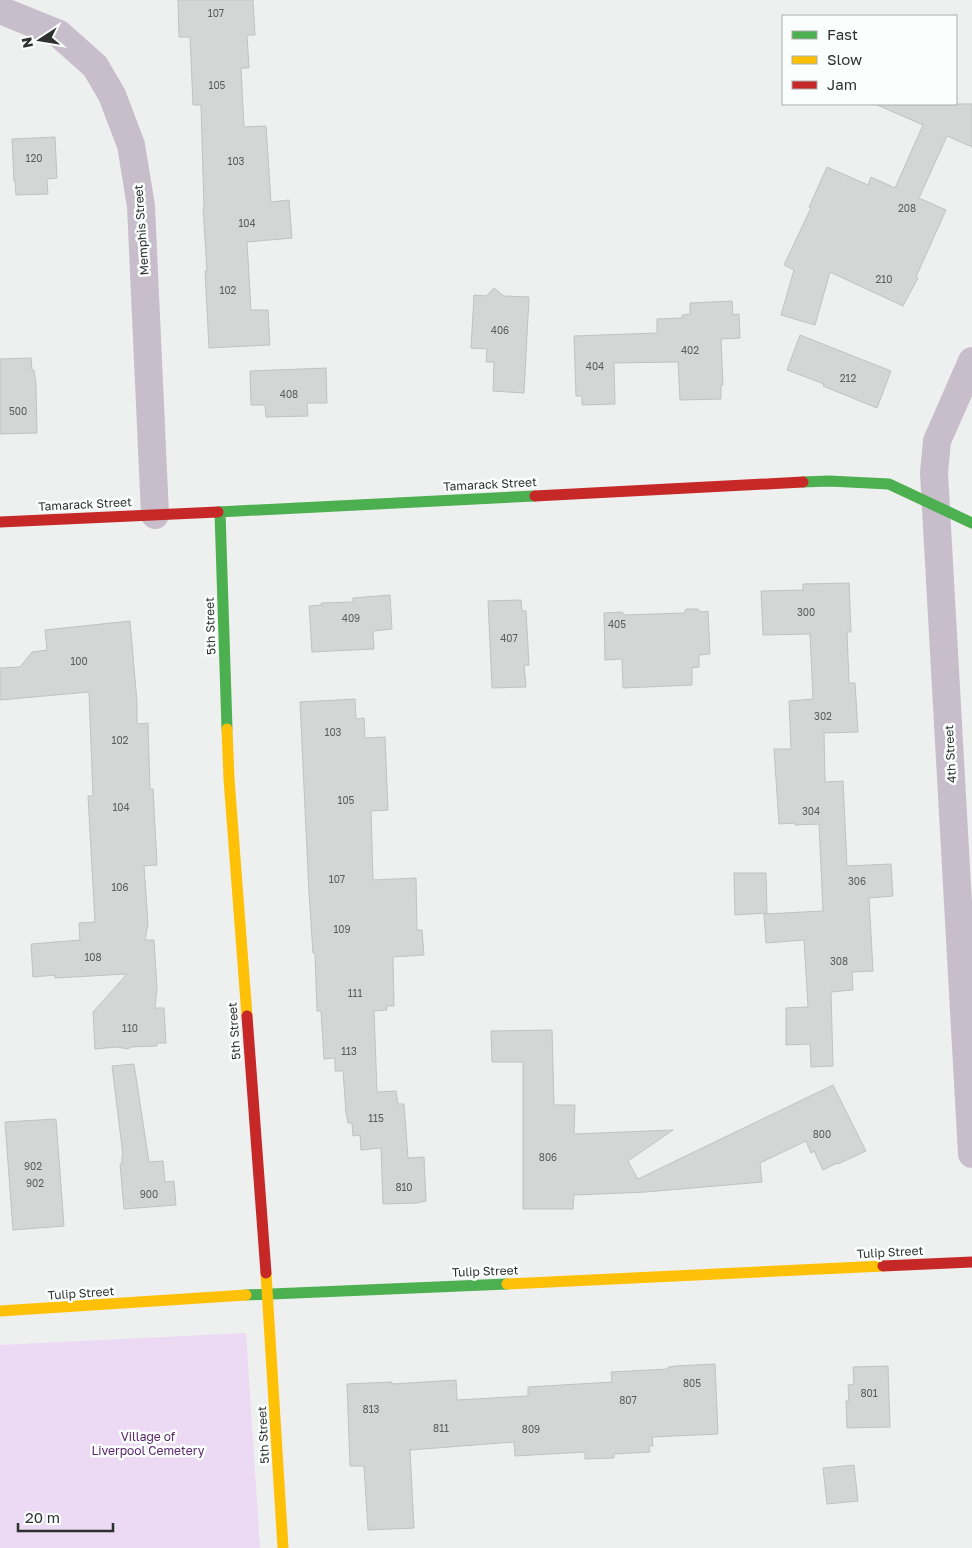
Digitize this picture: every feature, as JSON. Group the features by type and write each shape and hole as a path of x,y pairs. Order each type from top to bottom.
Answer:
{"street":[{"name":"Memphis Street","path":"0,10 59,34 95,66 112,95 131,145 141,206 155,515"},
{"name":"4th Street","path":"972,360 937,441 934,473 972,1154"},
{"name":"Tamarack Street","path":"0,522 829,481 889,484 972,523"},
{"name":"5th Street","path":"220,512 229,779 268,1294 283,1548"},
{"name":"Tulip Street","path":"0,1311 268,1294 972,1262"}],"green space":[{"name":"Village of Liverpool Cemetery","path":"246,1333 260,1548 0,1548 0,1345"}],"building":[{"path":"178,0 253,0 255,35 247,35 249,68 241,68 244,127 266,126 271,202 289,200 292,238 247,242 251,310 268,310 270,345 209,348 201,105 193,105 190,37 179,37"},
{"path":"972,104 972,147 947,136 919,198 946,210 916,277 918,278 903,306 830,272 815,325 781,315 794,270 784,265 811,208 809,207 827,167 868,185 871,177 895,188 923,125 877,105"},
{"path":"55,137 57,178 47,179 48,194 16,195 12,139"},
{"path":"494,288 504,296 529,297 524,393 493,391 494,362 486,362 487,349 471,348 474,295 486,296"},
{"path":"732,301 733,315 739,314 740,338 721,339 723,385 721,385 721,399 680,400 678,362 614,363 615,404 582,405 582,396 576,396 574,336 657,333 657,319 682,318 682,315 690,314 690,303"},
{"path":"800,335 891,371 877,408 787,370"},
{"path":"31,358 36,384 37,433 0,434 0,359"},
{"path":"326,368 327,403 307,403 308,416 266,417 265,405 251,405 250,371"},
{"path":"849,583 851,632 847,632 849,683 855,683 858,732 824,733 825,782 843,781 847,866 891,864 893,896 869,898 873,971 852,972 853,990 831,992 833,1066 811,1067 810,1044 786,1045 786,1008 808,1007 804,940 766,943 764,914 823,911 819,824 779,824 774,749 791,749 789,701 813,699 810,634 763,635 761,591 803,590 803,584"},
{"path":"390,595 392,629 373,631 374,649 312,652 309,606 322,605 321,603 353,602 353,598"},
{"path":"521,600 522,611 526,611 529,665 524,665 526,687 492,688 488,601"},
{"path":"686,609 698,609 701,612 708,611 710,654 699,655 699,667 692,668 692,685 623,688 622,659 605,660 604,613 622,612 625,615 684,613"},
{"path":"130,621 137,724 148,723 150,789 153,789 157,865 144,866 148,924 145,940 154,940 157,989 155,1008 164,1008 166,1043 157,1043 157,1046 131,1047 128,1049 117,1047 95,1049 93,1012 127,974 55,978 55,975 33,977 31,944 80,940 79,923 95,922 88,796 93,796 89,692 0,700 0,668 20,667 32,652 47,650 45,630"},
{"path":"355,699 356,719 364,718 365,738 385,737 388,810 371,811 373,880 416,878 417,930 422,930 424,955 393,957 394,1006 386,1006 387,1010 374,1011 377,1092 396,1091 398,1104 404,1104 408,1158 424,1157 426,1201 417,1203 383,1204 381,1148 361,1150 360,1135 353,1136 352,1123 348,1123 346,1113 343,1071 335,1071 335,1058 324,1059 321,1011 317,1011 315,953 313,953 309,893 300,702"},
{"path":"734,873 766,873 767,913 735,915"},
{"path":"552,1030 554,1105 575,1105 574,1134 673,1130 628,1161 638,1179 833,1085 866,1151 823,1170 814,1151 811,1153 806,1141 760,1163 762,1182 646,1192 574,1195 573,1209 523,1209 523,1062 492,1062 491,1031"},
{"path":"134,1064 149,1162 163,1161 165,1182 174,1181 176,1205 124,1209 120,1164 122,1164 123,1155 112,1066"},
{"path":"56,1119 64,1226 13,1230 5,1122"},
{"path":"715,1364 718,1434 652,1437 653,1446 649,1446 650,1452 614,1454 614,1458 585,1459 585,1452 515,1456 514,1442 410,1450 414,1528 368,1530 364,1466 350,1466 347,1384 392,1382 392,1384 456,1380 457,1400 528,1396 528,1387 612,1382 611,1372"},
{"path":"888,1366 890,1427 847,1428 846,1401 849,1401 848,1385 854,1384 853,1367"},
{"path":"854,1465 858,1501 827,1504 823,1468"}],"traffic: fast":[{"path":"803,482 829,481 889,484 972,523"},
{"path":"218,512 535,496"},
{"path":"220,512 227,729"},
{"path":"246,1295 507,1284"}],"traffic: slow":[{"path":"227,729 247,1016"},
{"path":"507,1284 883,1266"},
{"path":"266,1273 283,1548"},
{"path":"0,1311 246,1295"}],"traffic: jam":[{"path":"535,496 803,482"},
{"path":"0,522 218,512"},
{"path":"247,1016 266,1273"},
{"path":"883,1266 972,1262"}]}
